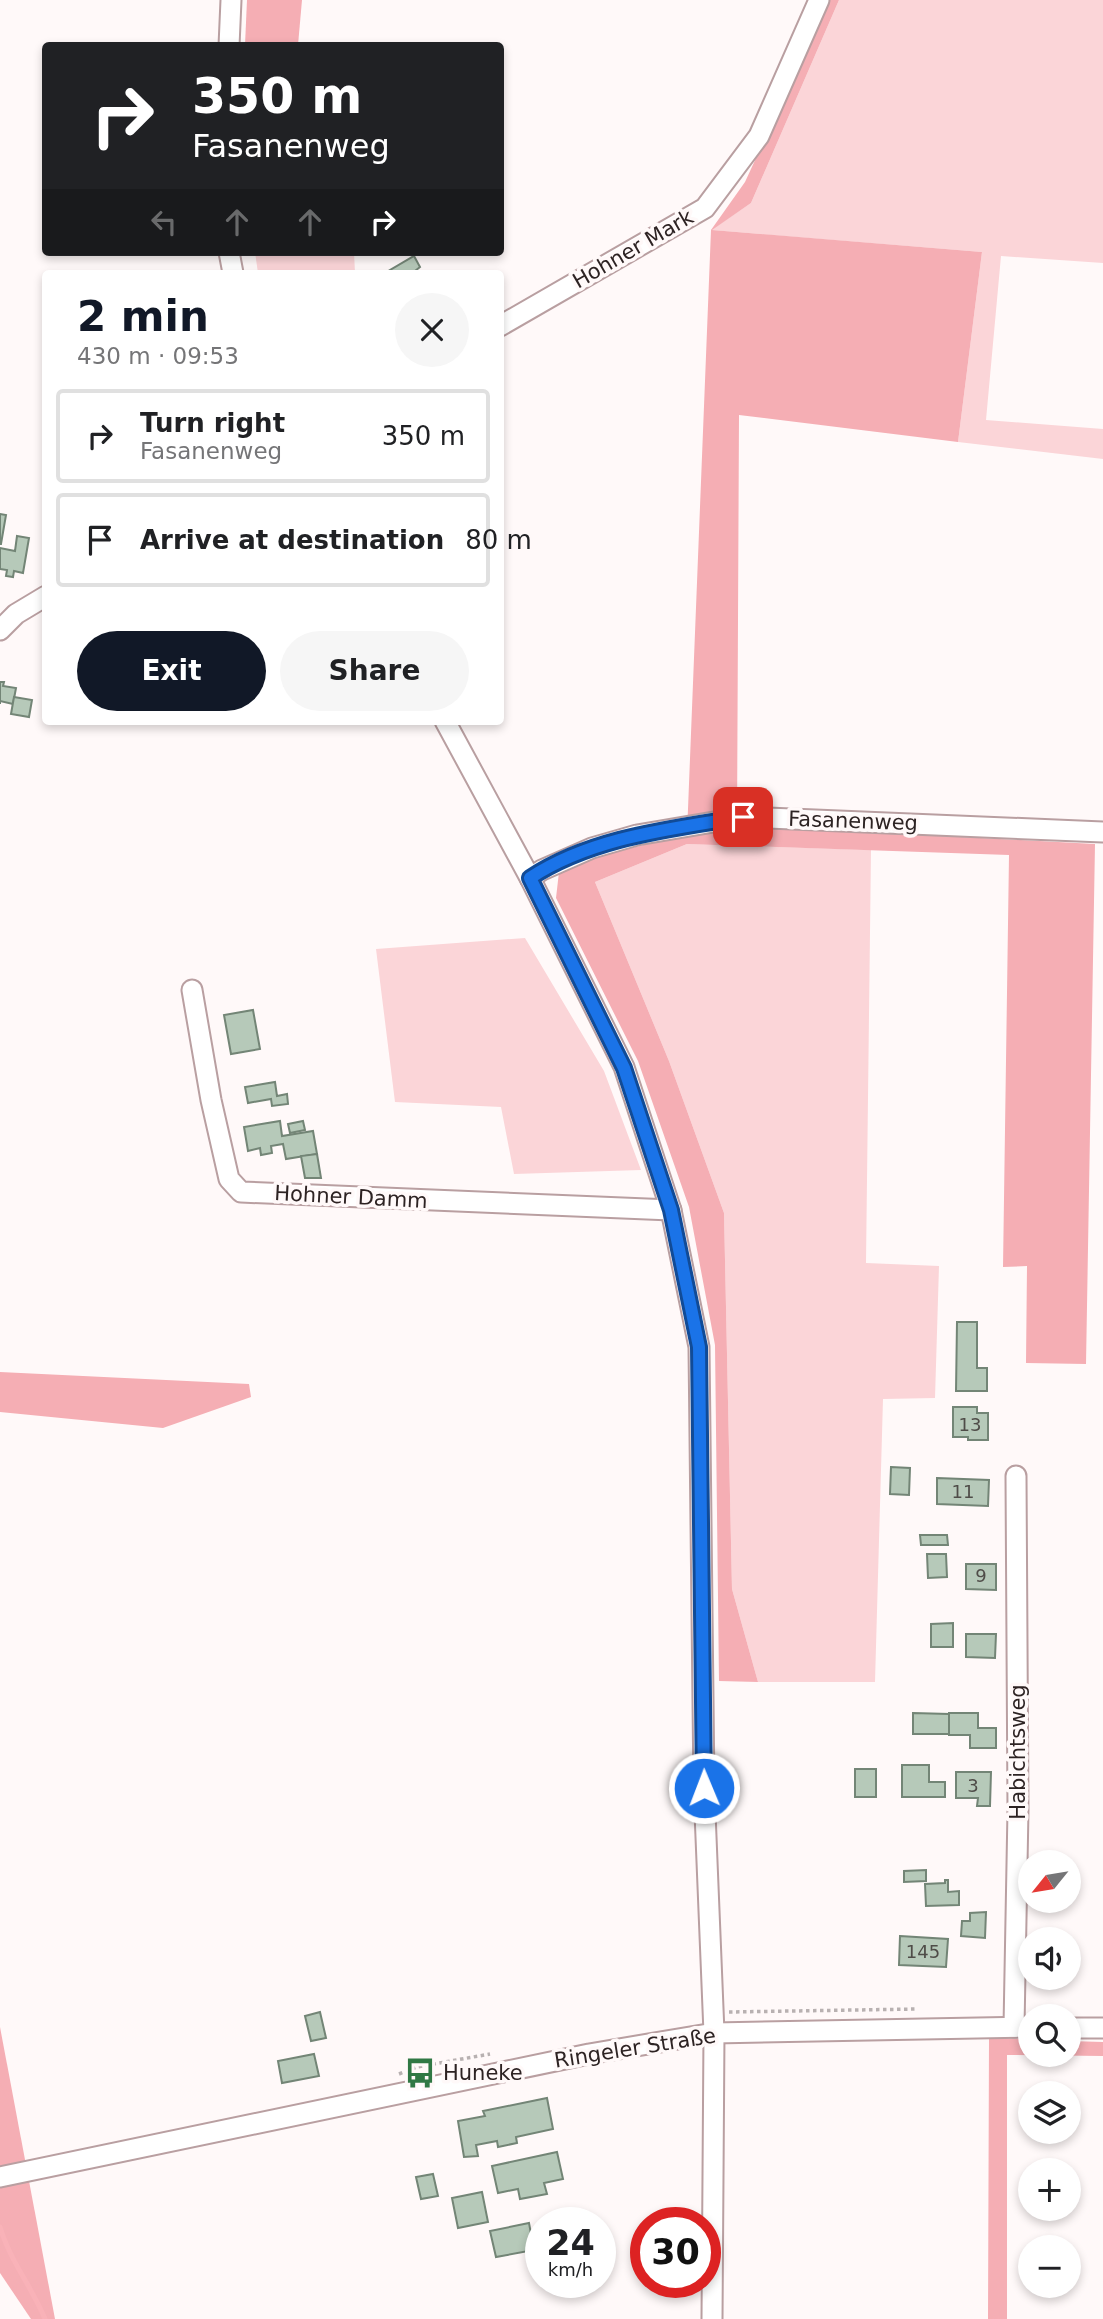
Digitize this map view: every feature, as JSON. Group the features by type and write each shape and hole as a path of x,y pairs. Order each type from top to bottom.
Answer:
{"street":[{"path":"229,42 231,0"},
{"name":"Hohner Mark","path":"504,324 705,208 759,136 819,0"},
{"path":"0,630 16,614 42,598"},
{"path":"447,725 530,878 624,1068 671,1210 699,1347 704,1788 714,2033 712,2319"},
{"name":"Fasanenweg","path":"530,878 592,848 636,835 743,817 1103,832"},
{"name":"Hohner Damm","path":"192,990 211,1100 229,1179 241,1192 671,1210"},
{"name":"Habichtsweg","path":"1016,1476 1022,2004"},
{"name":"Ringeler Straße","path":"0,2177 589,2054 714,2033 1018,2027"},
{"path":"1081,2028 1103,2028"}],"shaded area":[{"path":"247,0 302,0 298,42 245,42"},
{"path":"829,0 839,0 751,203 712,230 982,252 958,442 739,415 737,825 1095,844 1086,1364 1026,1363 1027,1266 1003,1267 1009,855 687,844 595,882 669,1061 724,1213 732,1589 758,1682 719,1681 715,1345 689,1207 638,1061 556,898 559,872 600,856 687,834 711,230 745,182"},
{"path":"839,0 1103,0 1103,263 1001,256 986,420 1103,429 1103,459 958,442 982,252 711,230 751,203"},
{"path":"256,256 354,256 355,270 258,270"},
{"path":"687,844 871,850 866,1263 939,1266 935,1398 883,1399 875,1682 758,1682 732,1589 724,1213 669,1061 595,882"},
{"path":"525,938 604,1071 641,1170 514,1174 501,1107 395,1102 376,949"},
{"path":"0,1372 249,1384 251,1397 163,1428 0,1412"},
{"path":"0,2027 55,2319 31,2319 0,2273"},
{"path":"989,2038 1018,2039 1018,2055 1007,2055 1007,2319 988,2319"},
{"path":"1081,2041 1103,2042 1103,2056 1081,2056"}],"building":[{"path":"414,256 420,267 416,270 390,270"},
{"path":"0,514 6,515 1,544 0,544"},
{"path":"17,536 29,538 23,573 14,571 13,577 6,576 7,570 0,569 0,548 15,551"},
{"path":"0,682 4,682 3,686 16,688 13,704 0,701"},
{"path":"14,697 32,700 29,717 11,714"},
{"path":"253,1010 260,1049 231,1054 224,1015"},
{"path":"275,1082 277,1096 287,1094 288,1104 272,1106 271,1099 248,1103 245,1087"},
{"path":"280,1121 282,1136 313,1131 317,1154 286,1159 283,1144 271,1146 272,1153 261,1155 260,1148 248,1151 244,1127"},
{"path":"303,1121 305,1130 290,1133 288,1124"},
{"path":"317,1154 321,1178 305,1178 301,1156"},
{"path":"957,1322 977,1322 977,1368 987,1368 987,1391 956,1391"},
{"path":"953,1407 977,1407 977,1413 988,1413 988,1440 953,1437"},
{"path":"891,1467 910,1468 909,1495 890,1494"},
{"path":"937,1478 989,1480 988,1506 937,1504"},
{"path":"920,1535 947,1535 948,1545 921,1545"},
{"path":"927,1554 946,1554 947,1577 928,1578"},
{"path":"966,1564 996,1564 996,1590 966,1589"},
{"path":"953,1623 953,1647 931,1647 931,1624"},
{"path":"966,1634 996,1634 995,1658 966,1657"},
{"path":"913,1713 949,1714 949,1734 913,1734"},
{"path":"949,1713 978,1713 978,1728 996,1728 996,1748 970,1748 970,1735 949,1735"},
{"path":"902,1765 929,1765 929,1782 945,1782 945,1797 902,1797"},
{"path":"855,1769 876,1769 876,1797 855,1797"},
{"path":"956,1772 991,1772 990,1806 977,1806 978,1798 956,1798"},
{"path":"926,1870 926,1881 904,1882 904,1871"},
{"path":"945,1880 948,1880 948,1892 959,1891 959,1905 926,1906 925,1884 945,1883"},
{"path":"986,1912 985,1938 961,1936 962,1921 970,1921 970,1913"},
{"path":"900,1936 948,1939 946,1967 899,1965"},
{"path":"320,2012 326,2038 311,2041 305,2016"},
{"path":"314,2054 319,2076 282,2083 278,2061"},
{"path":"547,2098 553,2129 516,2137 517,2143 498,2147 497,2141 476,2145 478,2156 464,2157 458,2121 485,2116 483,2111"},
{"path":"557,2152 563,2179 544,2183 547,2194 520,2199 518,2189 498,2193 492,2166"},
{"path":"433,2174 438,2196 421,2199 416,2177"},
{"path":"482,2192 488,2222 458,2228 452,2198"},
{"path":"525,2224 525,2252 496,2257 490,2231"}],"waterway":[{"path":"0,2227 9,2251 45,2319"}],"place":[{"name":"Huneke","path":"420,2073"}],"route":[{"path":"704,1788 699,1347 671,1210 624,1068 530,878 592,848 636,835 743,817"}]}
